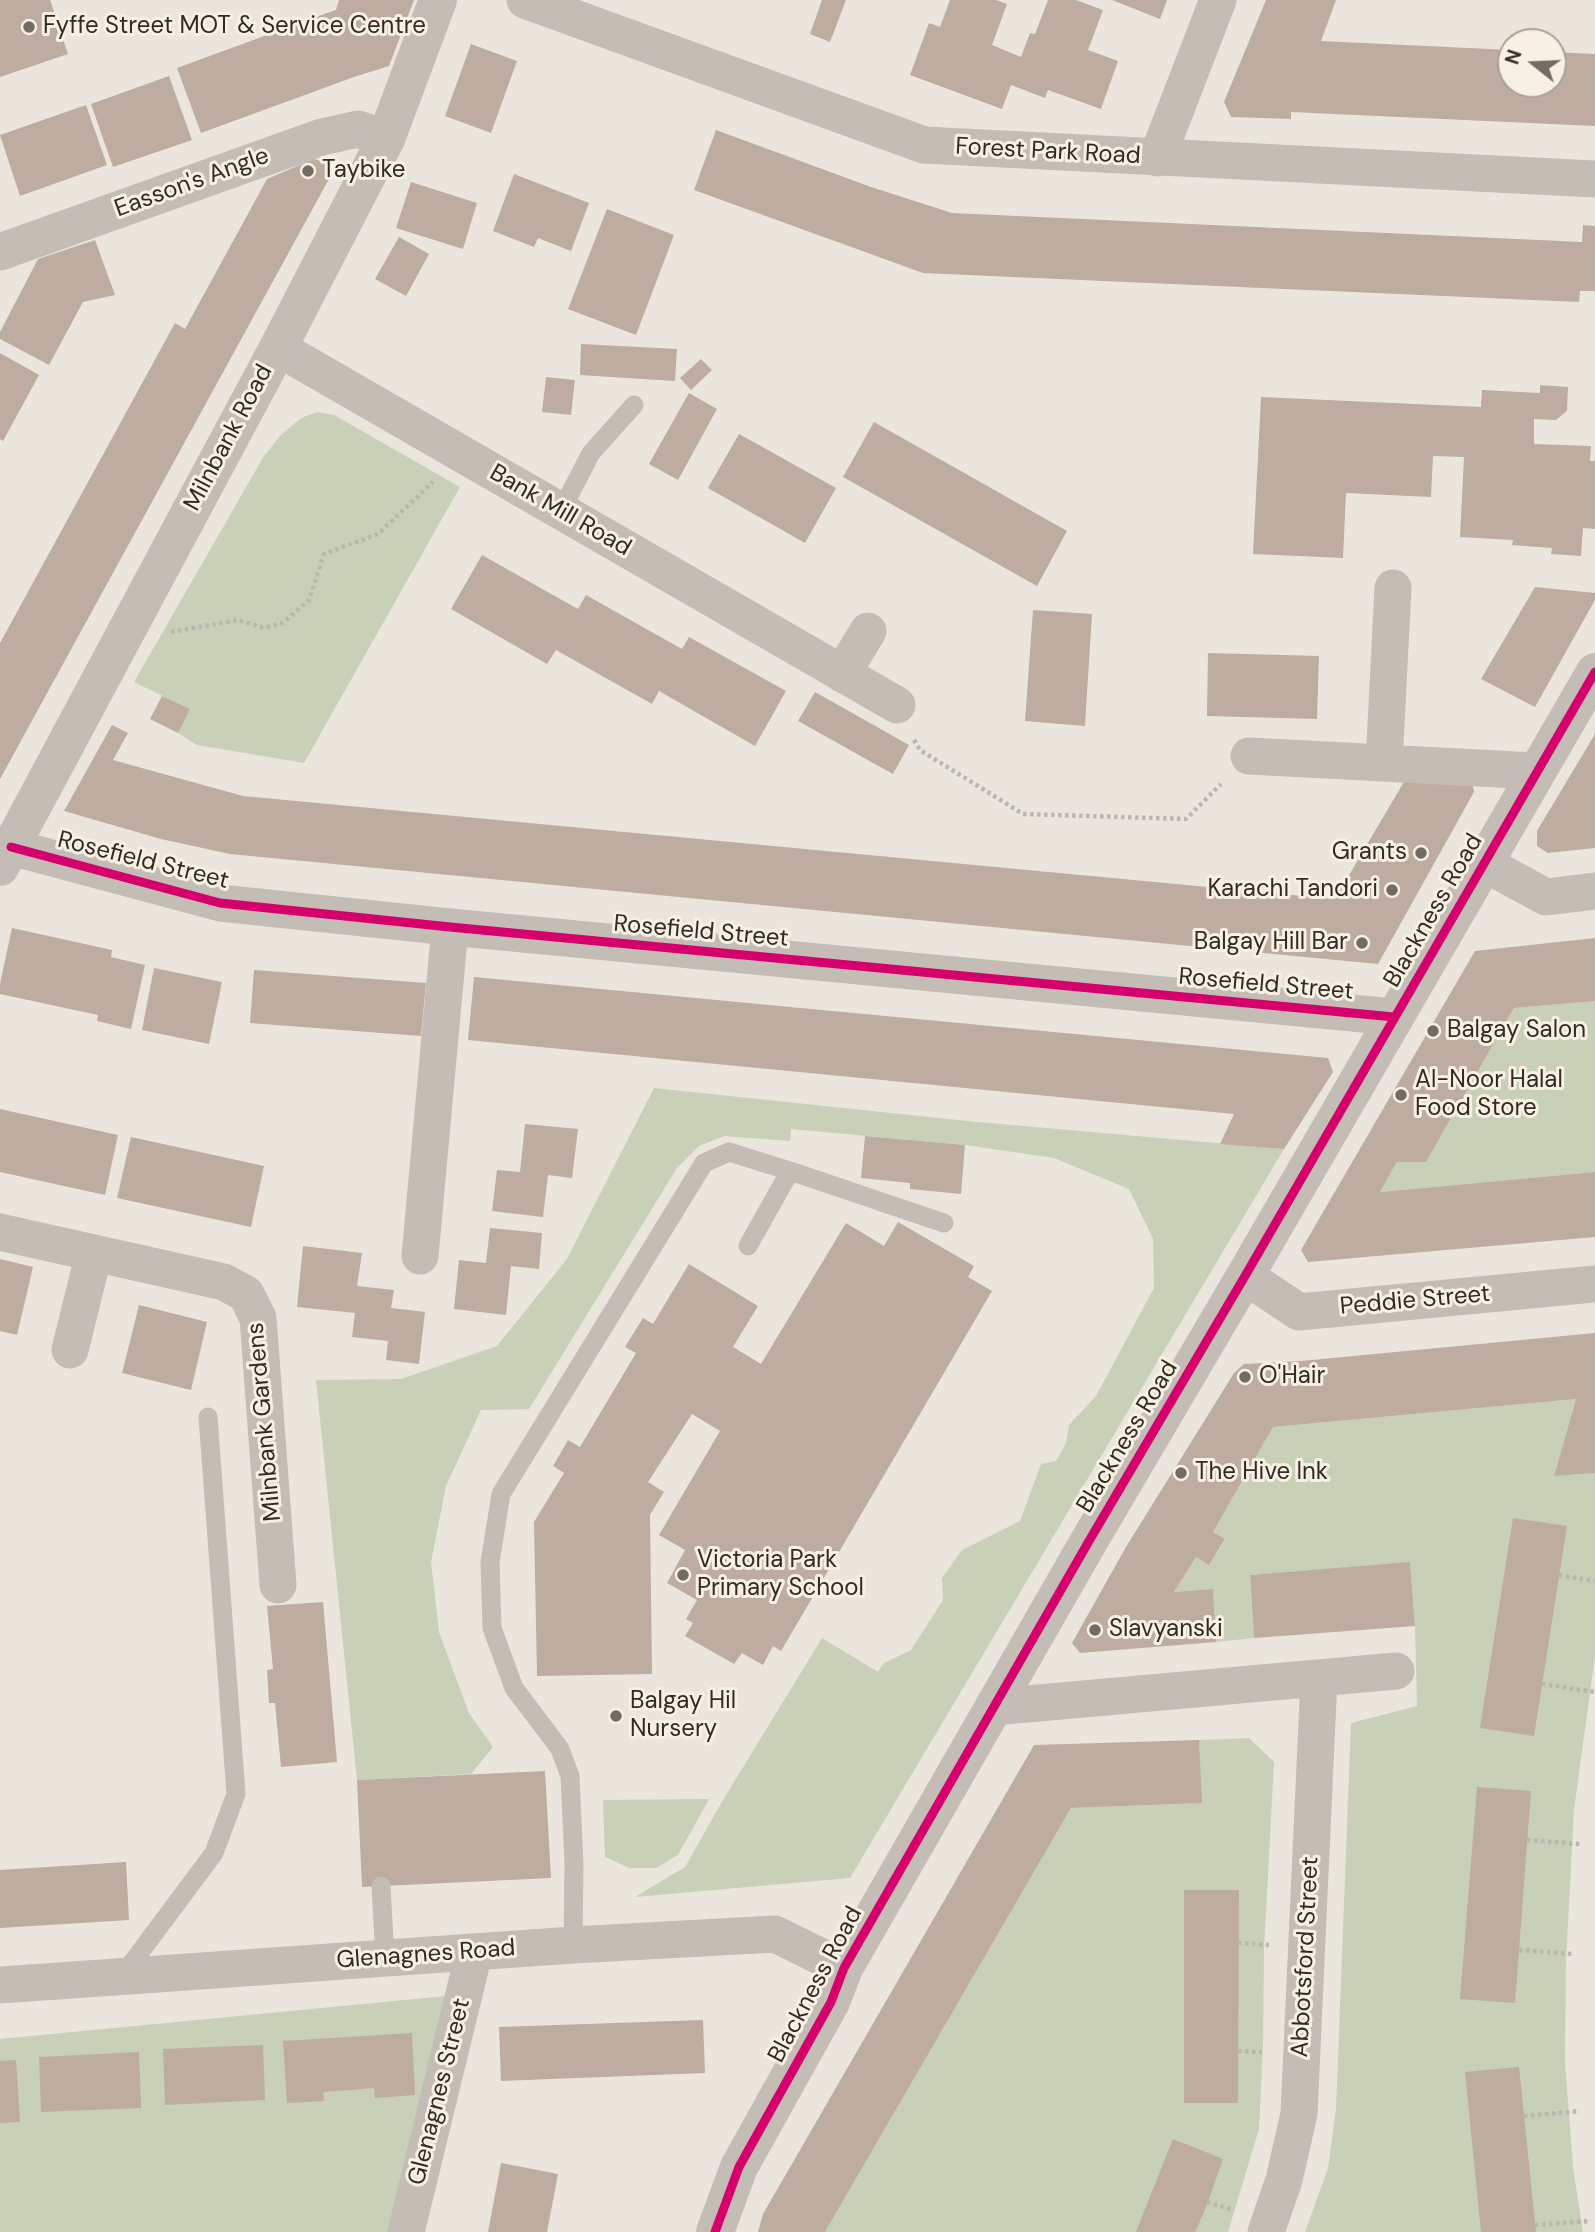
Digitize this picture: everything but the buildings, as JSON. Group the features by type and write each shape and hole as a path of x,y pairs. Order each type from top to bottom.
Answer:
{"street":[{"name":"Milnbank Road","path":"6,857 278,348 386,139 438,0"},
{"name":"Forest Park Road","path":"525,0 924,145 1595,179"},
{"path":"1157,158 1218,0"},
{"name":"Easson's Angle","path":"0,252 322,137 358,129 386,139"},
{"name":"Bank Mill Road","path":"278,348 897,705"},
{"path":"1384,763 1393,588"},
{"path":"842,674 868,631"},
{"name":"Blackness Road","path":"715,2232 739,2167 831,2002 844,1968 1088,1541 1595,672"},
{"path":"1248,756 1536,771"},
{"name":"Rosefield Street","path":"6,857 220,903 1394,1017"},
{"path":"1485,864 1546,897 1595,891"},
{"path":"420,1256 450,927"},
{"name":"Milnbank Gardens","path":"0,1232 224,1282 246,1294 258,1318 278,1585"},
{"path":"70,1350 94,1253"},
{"name":"Peddie Street","path":"1245,1276 1299,1312 1595,1283"},
{"path":"994,1707 1396,1671"},
{"name":"Abbotsford Street","path":"1255,2222 1284,2180 1299,2114 1319,1678"},
{"name":"Glenagnes Road","path":"0,1985 573,1945 775,1934 844,1968"},
{"name":"Glenagnes Street","path":"406,2232 474,1953"}],"lane":[{"path":"561,511 592,453 634,405"},
{"path":"573,1945 574,1864 570,1776 560,1749 514,1688 492,1628 490,1562 501,1494 704,1163 729,1152 944,1223"},
{"path":"748,1247 790,1171"},
{"path":"123,1975 214,1853 236,1794 208,1417"},
{"path":"381,1886 385,1958"}],"path":[{"path":"133,616 163,634 238,620 264,628 283,623 309,600 324,554 378,534 440,475 457,451"},
{"path":"897,705 920,750 1023,814 1186,818 1248,756"},
{"path":"1559,1575 1595,1581"},
{"path":"1542,1684 1595,1692"},
{"path":"1527,1840 1580,1844"},
{"path":"1238,1943 1278,1945"},
{"path":"1519,1950 1573,1954"},
{"path":"1238,2051 1264,2052"},
{"path":"1524,2116 1580,2111"},
{"path":"1207,2202 1255,2222"},
{"path":"1535,2225 1591,2221"}],"green space":[{"path":"317,412 334,415 460,487 304,763 197,745 178,733 189,709 134,682 264,456 281,435 301,418"},
{"path":"1595,1001 1595,1172 1380,1192 1397,1162 1426,1162 1514,1008"},
{"path":"654,1088 967,1121 1284,1149 850,1878 635,1897 685,1867 822,1638 878,1672 884,1663 911,1650 943,1600 942,1578 962,1550 1020,1521 1041,1464 1056,1461 1066,1443 1069,1425 1096,1396 1154,1288 1153,1239 1129,1189 1054,1158 965,1145 791,1129 790,1141 724,1136 699,1146 677,1168 529,1409 481,1410 446,1486 431,1562 439,1632 469,1713 493,1747 471,1774 357,1780 316,1380 401,1379 497,1346 567,1259"},
{"path":"1576,1399 1554,1476 1595,1473 1595,1656 1574,1810 1566,1961 1565,2062 1573,2167 1583,2232 1305,2232 1328,2168 1336,2109 1351,1723 1417,1706 1410,1563 1250,1575 1254,1638 1216,1642 1213,1589 1174,1592 1196,1557 1209,1565 1225,1540 1213,1532 1273,1427"},
{"path":"1249,1738 1274,1762 1264,1949 1263,2047 1259,2129 1228,2232 825,2232 1071,1808 1201,1803 1199,1740"},
{"path":"709,1799 678,1855 656,1868 629,1868 605,1857 603,1800"},
{"path":"446,1996 392,2232 0,2232 0,2039"}],"cycle path":[{"path":"715,2232 739,2167 831,2002 844,1968 1089,1541 1595,672"},
{"path":"11,847 220,903 1394,1017"}],"place":[{"name":"Fyffe Street MOT & Service Centre","path":"29,27"},
{"name":"Taybike","path":"308,171"},
{"name":"Grants","path":"1421,853"},
{"name":"Karachi Tandori","path":"1392,890"},
{"name":"Balgay Hill Bar","path":"1362,943"},
{"name":"Balgay Salon","path":"1433,1031"},
{"name":"Al-Noor Halal Food Store","path":"1401,1095"},
{"name":"O'Hair","path":"1245,1377"},
{"name":"The Hive Ink","path":"1181,1473"},
{"name":"Victoria Park Primary School","path":"683,1575"},
{"name":"Slavyanski","path":"1095,1630"},
{"name":"Balgay Hil Nursery","path":"616,1716"}]}
